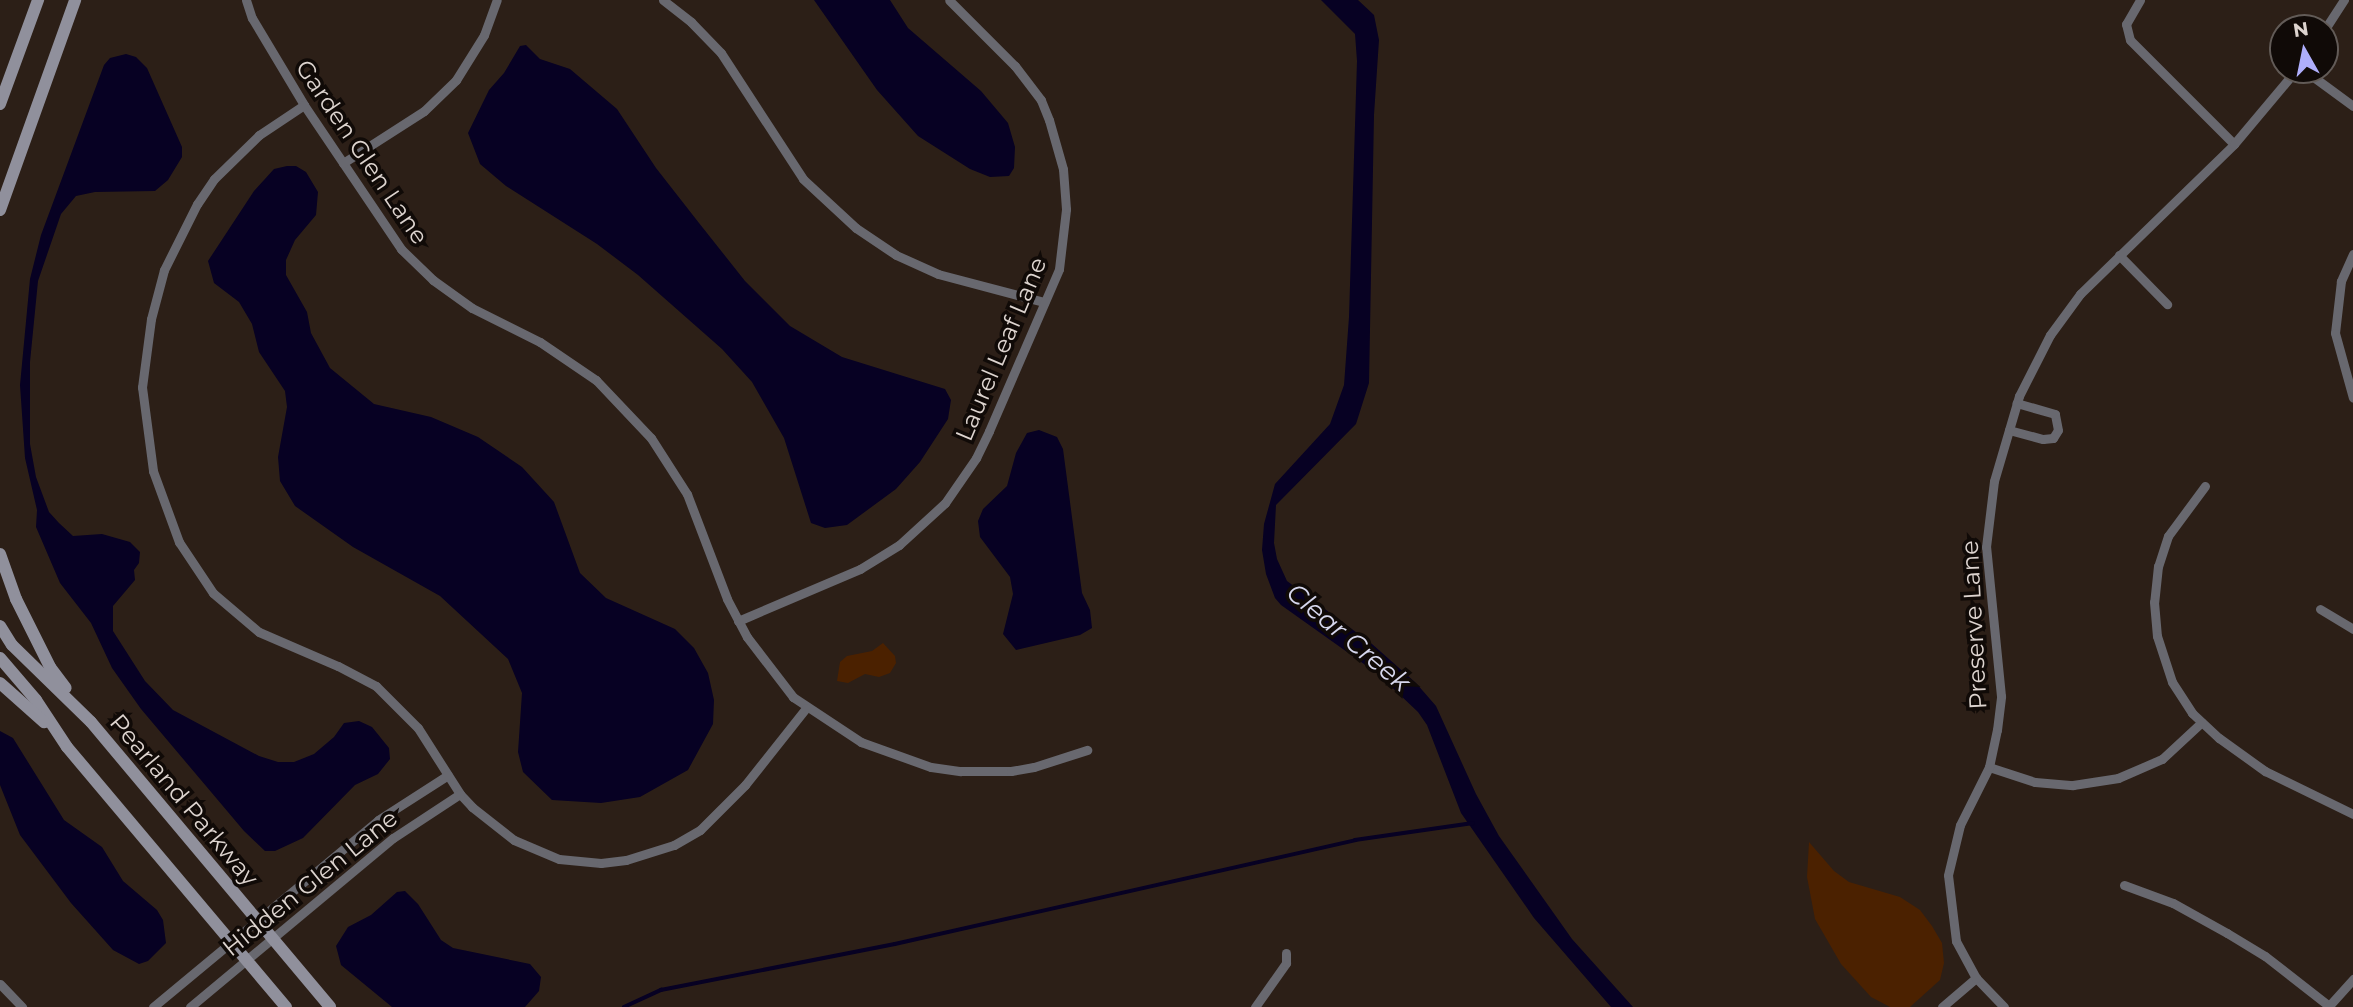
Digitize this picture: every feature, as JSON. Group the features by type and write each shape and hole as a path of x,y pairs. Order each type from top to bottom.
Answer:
{"main road":[{"path":"0,104 38,0"},
{"path":"1,209 75,0"},
{"path":"0,554 16,599 50,667 91,722"},
{"name":"Pearland Parkway","path":"0,626 12,645 91,722 330,1007"},
{"path":"0,658 36,700 67,747"},
{"path":"0,683 40,717 67,747 286,1007"}],"street":[{"name":"Garden Glen Lane","path":"246,0 252,18 304,105 401,249 433,280 472,308 562,355 596,380 635,418 687,494 738,621 769,668 806,708 879,751 931,767 961,771 1011,771 1034,767 1087,750"},
{"path":"343,163 424,111 456,80 484,35 496,0"},
{"path":"663,0 691,22 721,53 803,179 856,228 897,255 938,274 1044,302"},
{"name":"Laurel Leaf Lane","path":"738,621 860,569 907,539 945,503 976,458 1059,269 1065,231 1065,190 1058,146 1041,100 1000,49 949,0"},
{"path":"2140,0 2126,24 2130,40 2234,144"},
{"name":"Preserve Lane","path":"2004,1007 1976,978 1956,941 1948,875 1961,825 1989,767 2001,696 1986,547 1994,481 2017,402 2050,335 2080,294 2234,144 2285,84"},
{"path":"2323,84 2353,106"},
{"path":"304,105 259,135 215,179 197,204 164,270 151,319 142,387 153,471 179,542 201,578 227,608 259,632 338,666 376,686 407,714 460,794 499,831 529,848 559,859 601,863 649,855 700,830 744,785 806,708"},
{"path":"2353,254 2340,281 2335,333 2353,398"},
{"path":"2119,255 2167,304"},
{"path":"2009,430 2043,439 2053,438 2059,430 2055,414 2017,402"},
{"path":"2205,486 2168,536 2158,566 2154,602 2157,636 2172,682 2192,713 2265,771 2353,814"},
{"path":"2320,609 2353,629"},
{"path":"1989,767 2035,782 2061,784 2118,778 2162,759 2202,722"},
{"name":"Hidden Glen Lane","path":"153,1007 378,820 447,775"},
{"name":"Hidden Glen Lane","path":"190,1007 393,838 460,794"},
{"path":"2124,886 2173,903 2227,933 2265,956 2328,1007 2353,979"},
{"path":"1255,1007 1286,963 1286,953"},
{"path":"1942,1007 1976,978"},
{"path":"0,984 22,1007"}],"shaded area":[{"path":"883,643 895,656 896,663 890,673 879,677 865,674 848,683 837,681 840,662 847,656 872,651"},
{"path":"1809,842 1834,871 1849,882 1900,897 1920,910 1932,926 1942,943 1944,963 1940,980 1910,1007 1890,1007 1871,997 1841,964 1815,919 1807,877"}],"water":[{"path":"814,0 890,0 908,28 981,91 1008,123 1015,147 1014,168 1009,176 990,177 970,169 918,136 877,90"},
{"name":"Clear Creek","path":"1321,0 1358,0 1374,15 1379,40 1374,115 1369,383 1356,424 1276,505 1274,543 1277,559 1287,581 1372,644 1416,683 1436,706 1476,794 1499,836 1572,939 1633,1007 1611,1007 1534,918 1461,813 1427,725 1418,712 1378,674 1281,605 1275,598 1266,574 1262,550 1264,524 1275,484 1330,424 1344,385 1349,317 1357,61 1355,34"},
{"path":"526,45 540,59 570,69 617,109 656,168 745,281 790,326 842,357 945,389 951,400 948,419 920,462 896,489 847,525 825,528 811,523 784,438 752,382 722,349 638,275 597,244 506,186 480,164 468,133 489,90 504,73 520,46"},
{"path":"126,54 136,57 147,68 182,147 182,157 168,180 155,191 95,192 76,196 61,214 38,281 30,362 30,444 36,477 49,512 73,536 102,534 130,542 140,552 139,563 134,570 135,580 113,606 113,631 145,681 173,710 259,756 278,762 294,762 314,754 334,737 344,723 359,721 372,727 389,748 390,759 378,774 355,785 303,838 275,851 265,851 244,831 141,709 112,668 91,623 60,583 36,527 37,510 25,458 20,385 30,279 41,235 104,65 110,58"},
{"path":"296,166 306,172 318,192 316,215 295,240 286,260 286,275 307,312 311,333 330,368 374,404 431,417 478,437 522,467 554,502 580,573 606,598 675,629 694,648 708,673 714,700 713,724 688,770 640,797 601,803 552,800 523,772 518,752 522,693 508,659 440,596 353,547 295,506 280,481 278,457 287,407 285,391 259,352 252,324 239,302 214,283 208,261 254,191 274,169"},
{"path":"1039,430 1057,437 1063,449 1082,593 1090,610 1092,628 1080,635 1016,650 1003,634 1013,594 1010,577 980,537 978,521 983,509 1007,486 1016,453 1027,433"},
{"path":"0,731 13,738 64,820 102,847 123,881 157,910 163,920 166,943 148,961 139,964 113,950 71,903 20,835 0,785"},
{"path":"405,891 418,904 441,940 453,948 530,964 541,977 539,991 525,1007 392,1007 341,965 336,946 348,927 371,915 397,892"}],"waterway":[{"path":"624,1007 661,990 895,944 1355,840 1473,823"}]}
